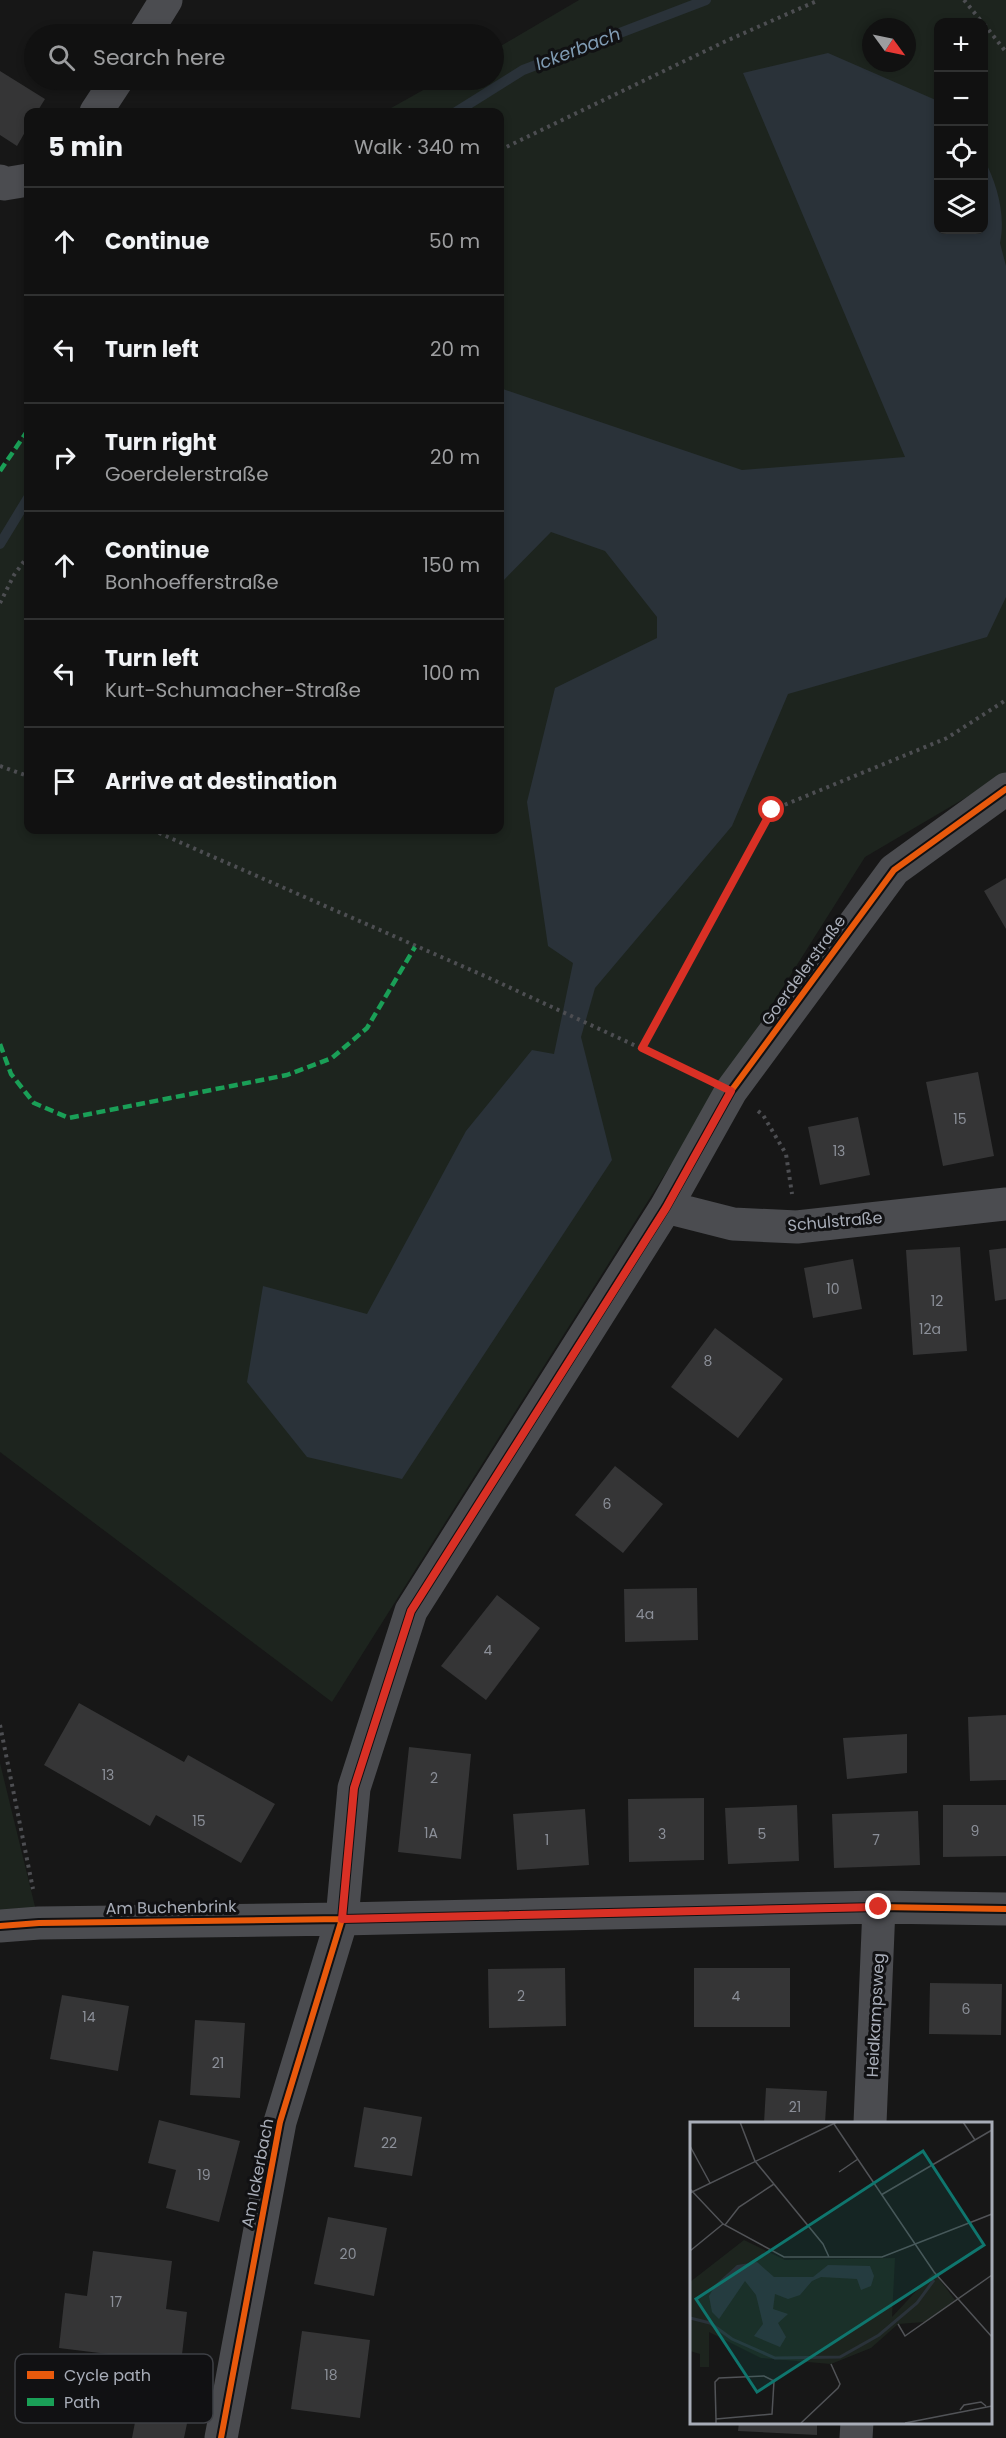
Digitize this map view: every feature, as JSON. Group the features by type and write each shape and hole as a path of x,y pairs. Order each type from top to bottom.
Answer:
{"street":[{"path":"151,24 166,0"},
{"path":"99,108 110,90"},
{"path":"0,181 4,184 24,181"},
{"name":"Goerdelerstraße","path":"666,1208 731,1091 894,870 1006,789"},
{"name":"Schulstraße","path":"666,1208 733,1224 797,1227 1006,1204"},
{"name":"Am Ickerbach","path":"221,2438 280,2122 342,1919 354,1788 411,1611 666,1208"},
{"name":"Am Buchenbrink","path":"0,1926 39,1923 879,1907 1006,1909"},
{"name":"Heidkampsweg","path":"870,2122 879,1907"},
{"path":"856,2438 857,2423"}],"path":[{"path":"504,148 726,41 819,0"},
{"path":"964,0 979,18"},
{"path":"988,29 1006,52"},
{"path":"0,603 14,575 24,561"},
{"path":"642,1048 772,810 948,738 1006,700"},
{"path":"0,766 24,775"},
{"path":"161,834 614,1034 731,1091 763,1115 786,1154 797,1227"},
{"path":"0,1725 39,1923"}],"shaded area":[{"path":"579,0 1006,0 1006,774 865,857 332,1702 0,1452 0,471 24,436 24,834 504,834 504,108 391,108 423,90 504,90 504,44"},
{"path":"828,53 862,68 862,72 872,72 934,99 934,234 988,234 988,168 999,200 1002,222 1000,243 1006,266 1006,597 987,637 788,694 732,826 595,988 581,1037 612,1160 402,1479 307,1457 247,1382 263,1286 367,1314 466,1131 532,1050 554,1054 573,963 548,946 527,802 555,688 657,638 657,617 605,551 551,532 504,580 504,389 742,470 905,457 743,73"},
{"path":"0,1763 39,1923 0,1926"}],"building":[{"path":"0,71 24,86 24,90 31,90 45,99 39,108 24,108 24,134 17,146 0,135"},
{"path":"1006,878 1006,929 984,891"},
{"path":"978,1072 994,1156 943,1166 926,1082"},
{"path":"858,1117 870,1175 820,1185 808,1127"},
{"path":"960,1247 967,1351 913,1355 906,1250"},
{"path":"1006,1248 1006,1299 995,1301 989,1250"},
{"path":"853,1259 862,1309 813,1318 804,1268"},
{"path":"715,1328 783,1379 738,1438 671,1387"},
{"path":"615,1466 663,1504 623,1553 575,1515"},
{"path":"697,1588 698,1640 625,1642 624,1589"},
{"path":"497,1595 540,1628 486,1700 441,1666"},
{"path":"79,1703 184,1762 188,1755 275,1804 241,1863 156,1815 150,1826 44,1765"},
{"path":"1006,1715 1006,1780 970,1781 968,1717"},
{"path":"907,1734 907,1773 847,1779 843,1738"},
{"path":"409,1747 471,1754 461,1859 398,1852"},
{"path":"704,1798 704,1860 629,1862 628,1799"},
{"path":"797,1805 799,1861 728,1864 725,1808"},
{"path":"943,1805 1006,1805 1006,1856 943,1857"},
{"path":"585,1809 589,1865 517,1870 513,1814"},
{"path":"918,1811 920,1865 834,1868 832,1814"},
{"path":"565,1968 566,2026 489,2028 488,1969"},
{"path":"694,1968 790,1968 790,2027 694,2027"},
{"path":"930,1983 1002,1984 1001,2035 929,2034"},
{"path":"62,1995 129,2006 118,2071 50,2059"},
{"path":"195,2020 245,2023 240,2098 190,2095"},
{"path":"766,2088 827,2091 825,2122 764,2122"},
{"path":"364,2107 422,2117 412,2176 354,2167"},
{"path":"159,2120 240,2141 219,2222 166,2208 176,2170 148,2163"},
{"path":"328,2217 387,2228 374,2296 314,2284"},
{"path":"93,2251 172,2261 166,2309 187,2312 182,2354 108,2354 59,2348 65,2293 87,2296"},
{"path":"302,2331 370,2340 360,2418 291,2409"},
{"path":"135,2423 187,2423 184,2438 132,2438"},
{"path":"739,2423 817,2423 817,2435 738,2431"}],"waterway":[{"name":"Ickerbach","path":"504,82 523,70 706,0"},
{"name":"Ickerbach","path":"462,108 491,90"},
{"name":"Ickerbach","path":"0,544 24,505"}],"marked path":[{"path":"0,471 24,436"},
{"path":"0,1044 11,1074 34,1103 69,1118 287,1075 332,1058 367,1028 415,947"}],"cycle path":[{"path":"221,2438 280,2122 342,1919 354,1788 411,1611 666,1207 731,1091 894,870 1006,789"},
{"path":"0,1926 39,1923 879,1907 1006,1909"}],"route":[{"path":"772,810 642,1048 731,1091 666,1208 411,1611 354,1788 342,1919 879,1907"}]}
